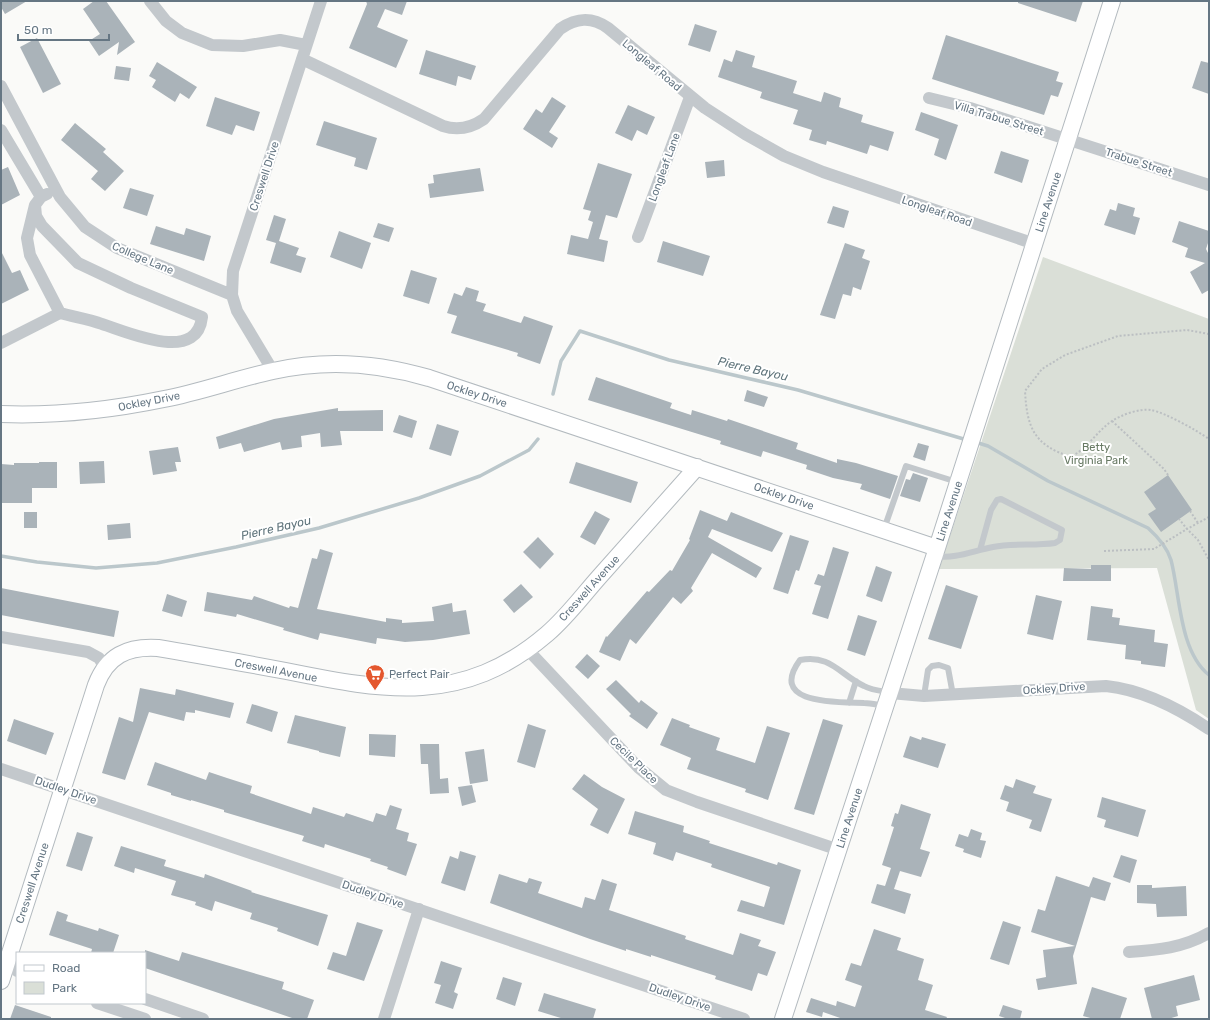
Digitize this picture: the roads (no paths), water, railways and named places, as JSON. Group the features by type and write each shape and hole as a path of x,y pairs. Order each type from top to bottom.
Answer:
{"street":[{"path":"150,1 166,21 182,33 212,45 242,46 280,40 306,45"},
{"path":"302,59 321,1"},
{"name":"Line Avenue","path":"783,1019 980,417 1112,1"},
{"name":"Longleaf Road","path":"302,59 443,126 463,128 476,125 484,119 560,29 570,22 582,19 595,21 608,28 690,97 745,134 784,156 823,172 1035,244"},
{"name":"Creswell Drive","path":"232,295 233,271 302,59"},
{"name":"College Lane","path":"1,86 67,208 80,222 105,242 134,256 232,295"},
{"name":"Longleaf Lane","path":"638,237 690,97"},
{"name":"Villa Trabue Street","path":"929,98 970,108 1068,139"},
{"path":"1,130 38,201 36,216 42,226 78,263 131,288 202,316 201,327 194,335 176,342 139,338 102,324 60,313 1,343"},
{"name":"Trabue Street","path":"1068,139 1209,185"},
{"path":"56,189 38,201 27,238 30,255 60,313"},
{"path":"232,295 237,311 273,371"},
{"name":"Ockley Drive","path":"1,414 52,414 112,408 165,399 273,371 314,364 338,363 373,365 408,372 697,467 884,531 936,552"},
{"name":"Creswell Avenue","path":"1,981 11,964 62,789 96,685 105,668 114,658 127,650 142,647 158,648 363,686 413,688 454,684 483,674 510,661 528,650 558,623 697,467"},
{"path":"1,637 88,652 99,658 105,668"},
{"name":"Cecile Place","path":"528,650 638,767 666,790 690,800 839,850"},
{"name":"Ockley Drive","path":"888,700 924,696 1087,686 1118,687 1160,701 1188,715 1209,729"},
{"name":"Dudley Drive","path":"1,769 744,1019"},
{"path":"384,1019 419,909"},
{"path":"1129,952 1176,948 1195,941 1209,933"},
{"path":"146,999 203,1019"},
{"path":"100,1004 145,1019"}],"lane":[{"path":"884,531 906,466 960,476"},
{"path":"936,552 948,558 993,547 1055,543 1060,540 1062,530 1001,499 997,500 991,510 980,550"},
{"path":"811,658 827,663 842,670 865,687 888,700 866,703 825,702 804,696 792,687 790,679 792,670 800,660 811,658"},
{"path":"924,696 928,670 932,666 939,665 948,668 950,672 953,695"},
{"path":"849,703 856,681"}],"waterway":[{"name":"Pierre Bayou","path":"553,394 561,361 580,331 669,360 798,390 967,440"},
{"name":"Pierre Bayou","path":"1,556 37,562 96,568 157,563 236,547 319,528 419,498 480,476 529,450 538,439"},
{"path":"975,442 988,446 1048,481 1152,531 1162,542 1171,560 1186,637 1199,665 1209,675"}],"place":[{"name":"Perfect Pair","path":"375,691"}],"park label":[{"name":"Betty Virginia Park","path":"1096,453"}]}
